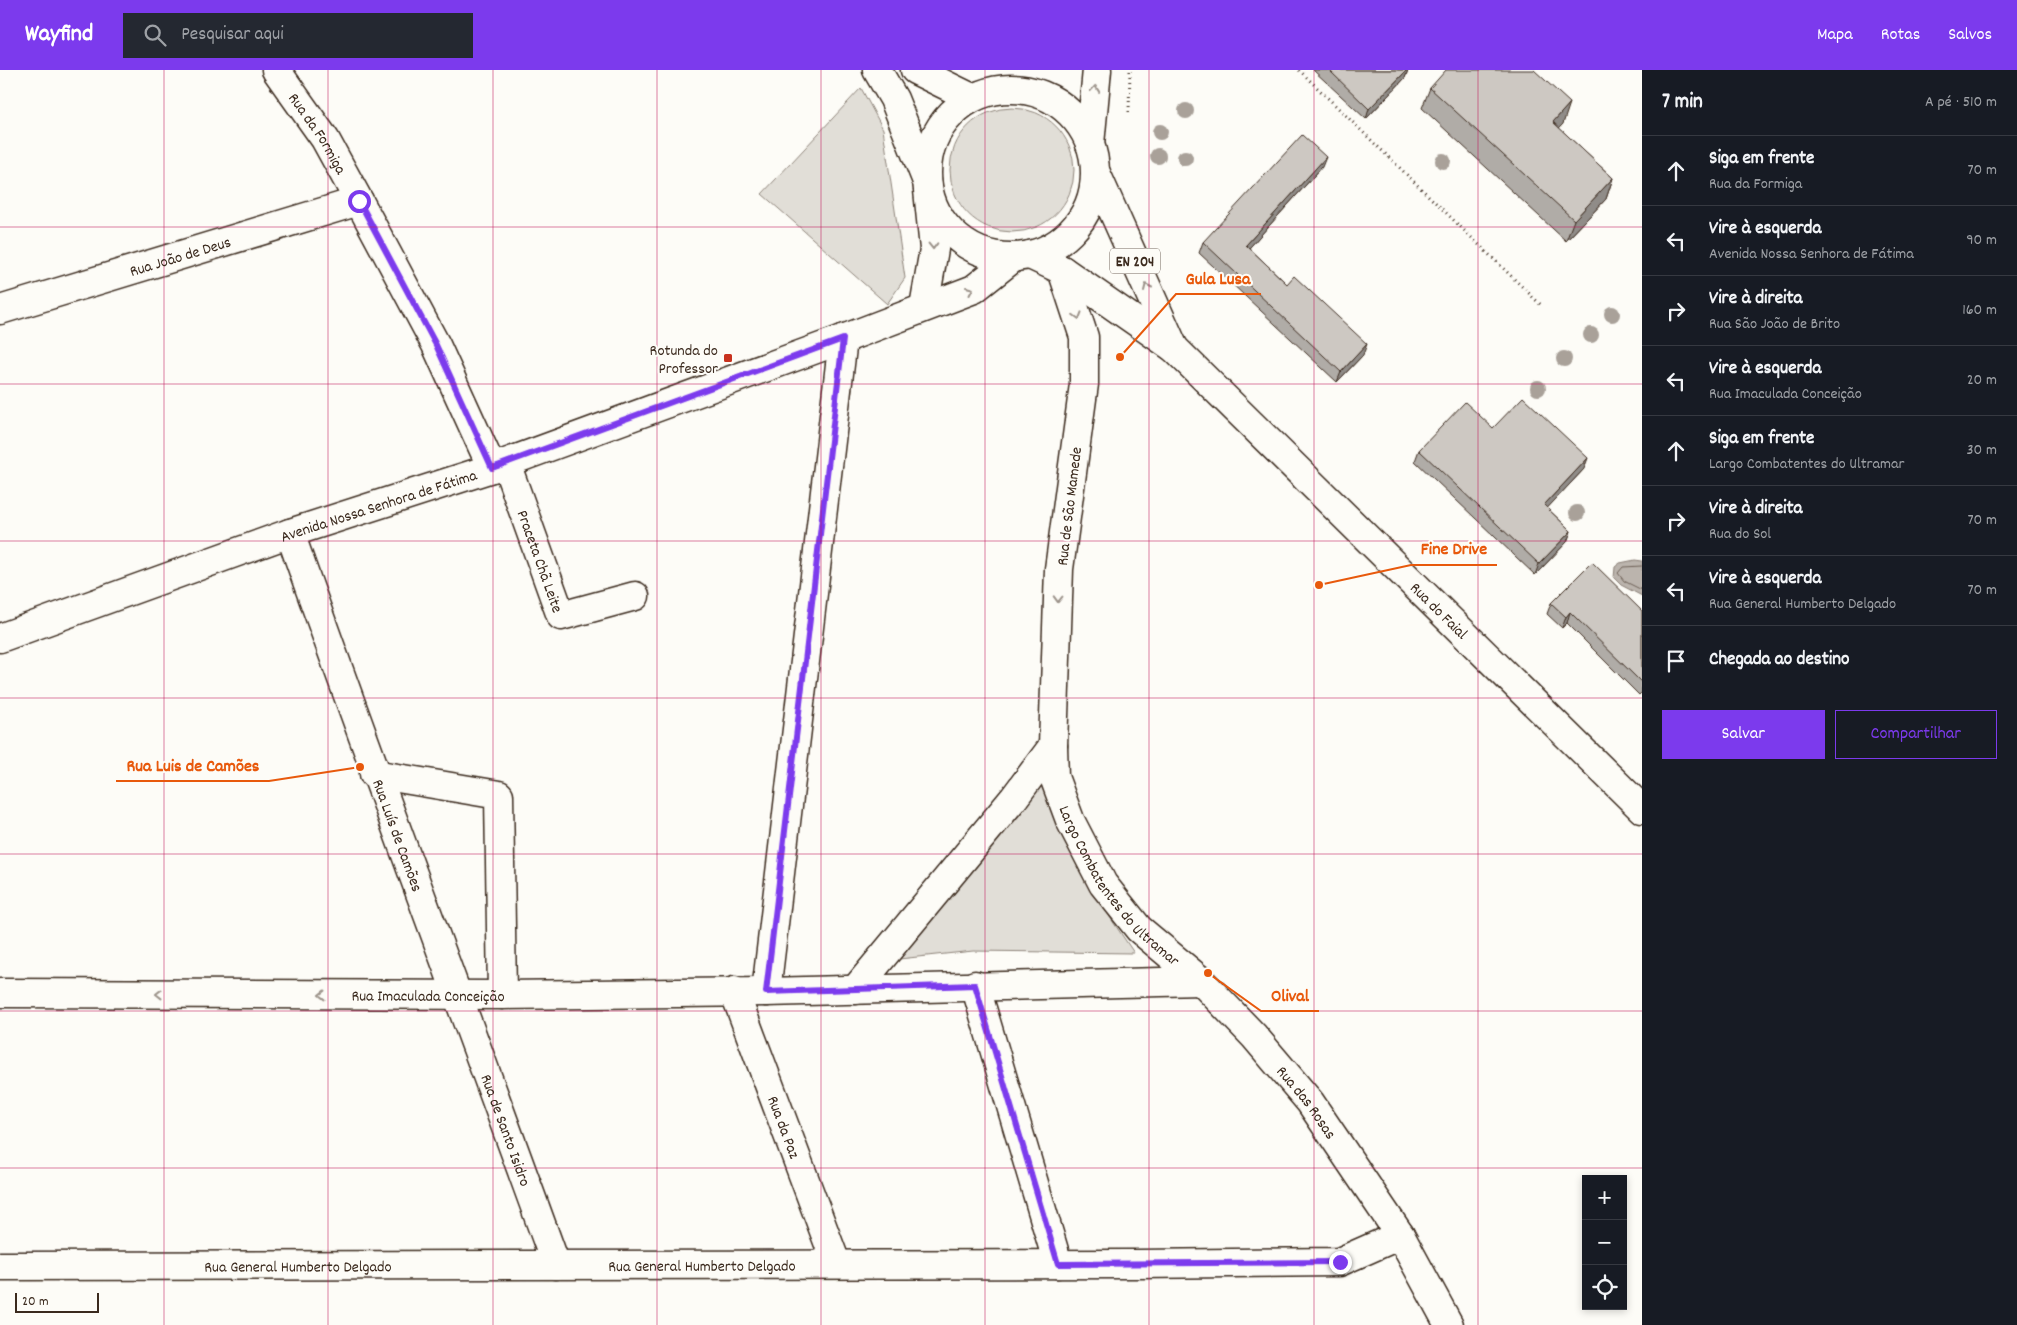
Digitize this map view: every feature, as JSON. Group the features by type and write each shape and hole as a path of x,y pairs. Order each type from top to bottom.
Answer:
{"street":[{"name":"Rua da Formiga","path":"276,70 325,139 499,465"},
{"path":"877,70 894,99 927,180 934,249 924,307"},
{"path":"915,70 970,97"},
{"name":"EN 204","path":"1096,70 1090,144 1096,174 1174,348"},
{"name":"EN 204","path":"1090,144 1070,112 1017,80 970,97 950,116 931,146 927,180 937,215 951,232 982,252 1022,256 1062,270 1174,348"},
{"name":"EN 204","path":"1022,256 1047,250 1074,230 1090,202 1096,174"},
{"name":"Rua João de Deus","path":"0,310 359,201"},
{"name":"Avenida Nossa Senhora de Fátima","path":"0,638 290,533 499,465 843,339 974,289 1022,256"},
{"name":"Rua de São Mamede","path":"1053,746 1059,568 1084,384 1084,337 1062,270"},
{"path":"766,992 843,339"},
{"name":"Rua do Faial","path":"1174,348 1642,809"},
{"name":"Praceta Chã Leite","path":"499,465 561,616 635,596"},
{"name":"Rua Luís de Camões","path":"290,533 374,774 458,995"},
{"path":"854,990 1014,798 1053,746"},
{"name":"Largo Combatentes do Ultramar","path":"1053,746 1054,777 1070,820 1103,884 1140,929 1201,981"},
{"path":"374,774 499,795 502,995"},
{"name":"Largo Combatentes do Ultramar","path":"854,990 975,985 1201,981"},
{"name":"Rua das Rosas","path":"1201,981 1254,1036 1310,1102 1400,1235 1449,1325"},
{"path":"975,985 1058,1264"},
{"name":"Rua Imaculada Conceição","path":"0,994 502,995 854,990"},
{"name":"Rua da Paz","path":"734,992 836,1263"},
{"name":"Rua de Santo Isidro","path":"458,995 556,1265"},
{"name":"Rua General Humberto Delgado","path":"0,1266 1340,1262 1400,1235"}],"path":[{"path":"1129,112 1130,70"},
{"path":"1299,70 1542,306"}],"shaded area":[{"path":"861,88 883,129 905,278 887,304 762,194"},
{"path":"1012,108 1036,113 1047,118 1056,126 1064,135 1069,146 1074,170 1069,194 1064,205 1056,214 1047,222 1036,227 1012,232 988,227 977,222 968,214 960,205 955,194 950,170 955,146 960,135 968,126 977,118 988,113"},
{"path":"1042,780 1060,833 1087,883 1134,953 973,951 890,960"}],"water":[{"path":"1635,560 1642,561 1642,596 1621,585 1614,578 1615,567 1620,563"}],"building":[{"path":"1329,70 1407,70 1369,109"},
{"path":"1446,70 1534,70 1570,103 1553,122 1613,178 1574,220 1430,88"},
{"path":"1302,135 1326,157 1246,245 1287,284 1294,276 1367,344 1341,372 1203,242"},
{"path":"1523,397 1588,458 1544,505 1571,531 1539,564 1419,450 1465,402 1493,428"},
{"path":"1592,562 1642,611 1642,683 1570,612 1566,617 1551,603"}],"place":[{"name":"Gula Lusa","path":"1120,357"},
{"name":"Rotunda do Professor","path":"728,358"},
{"name":"Fine Drive","path":"1319,585"},
{"name":"Rua Luis de Camões","path":"360,767"},
{"name":"Olival","path":"1208,973"}],"route":[{"path":"359,201 436,345 492,468 843,339 766,992 975,985 1058,1264 1340,1262"}]}
